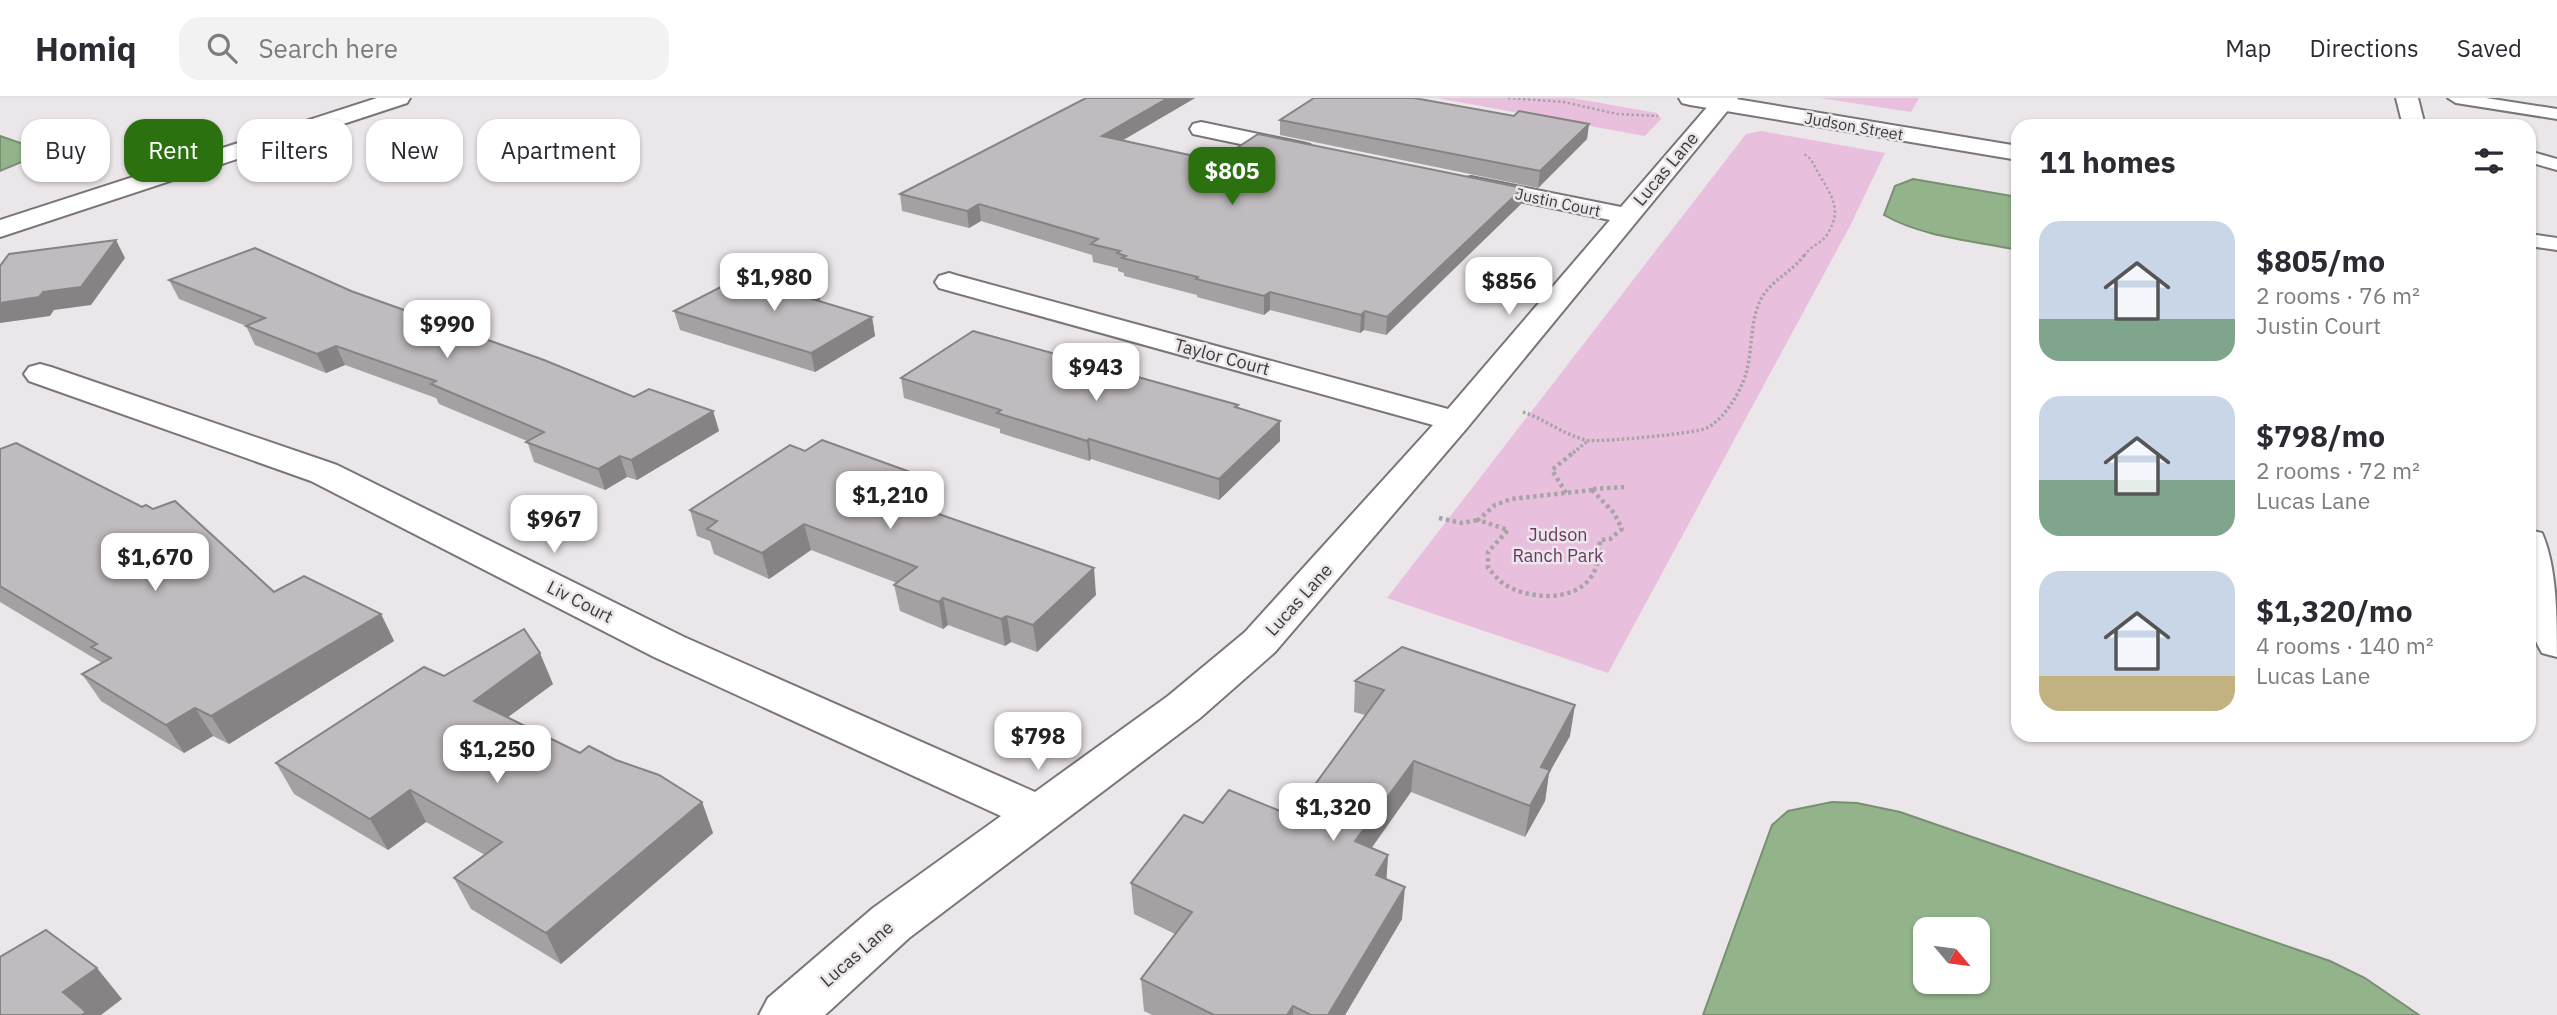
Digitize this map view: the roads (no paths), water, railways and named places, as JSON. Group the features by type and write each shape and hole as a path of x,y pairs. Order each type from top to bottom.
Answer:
{"street":[{"path":"0,229 399,98"},
{"name":"Judson Street","path":"1690,98 1724,101 2011,152"},
{"path":"2407,98 2412,119"},
{"name":"Lucas Lane","path":"787,1015 891,923 1184,707 1260,642 1455,421 1724,101"},
{"path":"1201,129 1321,154"},
{"name":"Justin Court","path":"1454,181 1627,216"},
{"name":"Taylor Court","path":"949,282 1455,421"},
{"name":"Liv Court","path":"40,374 324,473 669,647 1038,813"},
{"path":"2536,566 2557,643"}],"lane":[{"path":"2456,98 2557,114"},
{"path":"2507,119 2525,108"},
{"path":"2536,158 2557,165"},
{"path":"2536,241 2557,244"}],"park label":[{"name":"Judson Ranch Park","path":"1558,545"}]}
